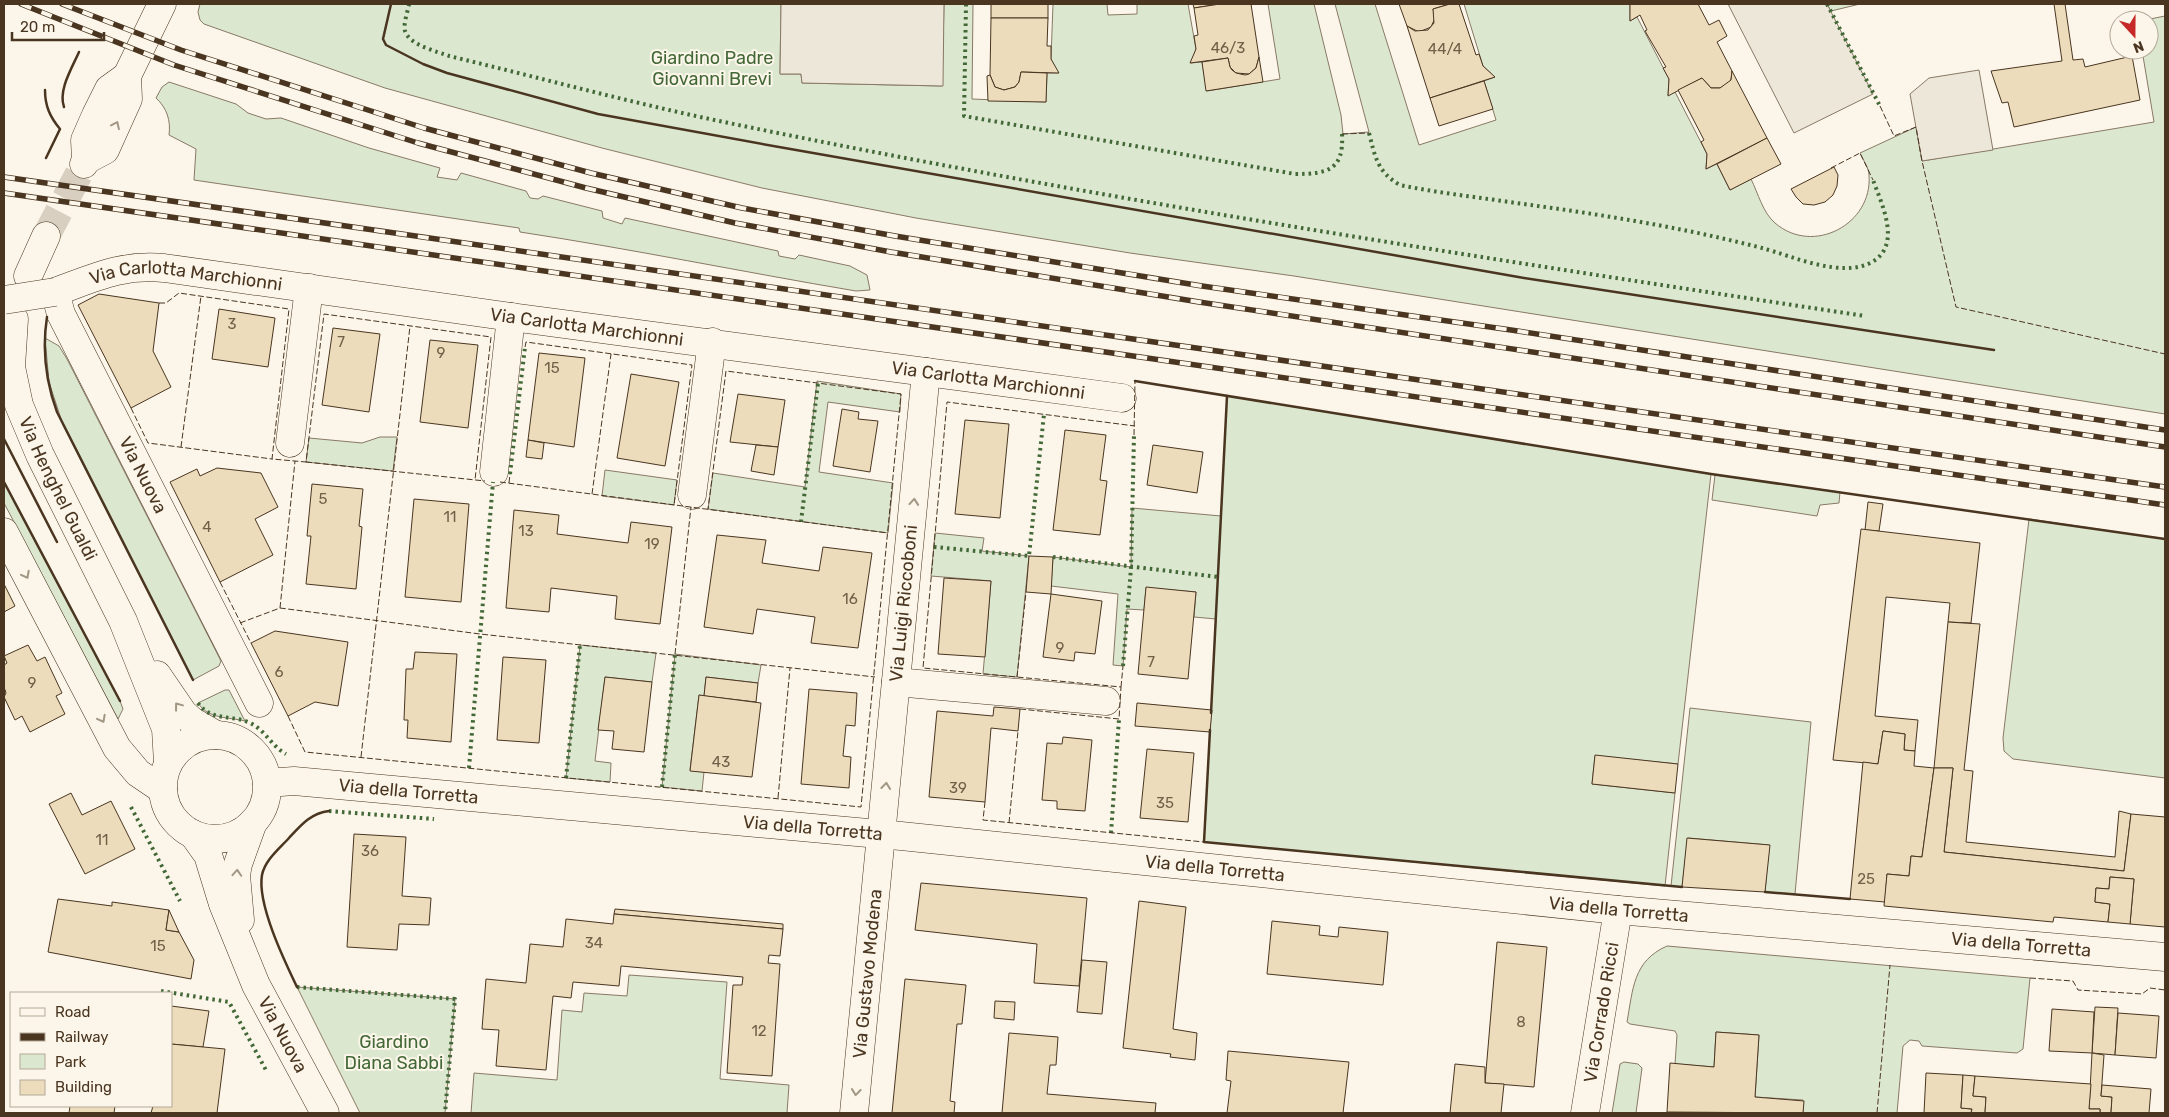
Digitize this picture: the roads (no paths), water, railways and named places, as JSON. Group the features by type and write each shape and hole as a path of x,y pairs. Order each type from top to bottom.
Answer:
{"street":[{"path":"85,162 104,150 128,99 127,76 162,4"},
{"path":"28,276 46,236"},
{"name":"Via Carlotta Marchionni","path":"56,292 84,280 118,270 150,266 1122,398"},
{"path":"290,444 309,288"},
{"path":"9,309 56,292"},
{"name":"Via Nuova","path":"56,292 62,314 259,703"},
{"name":"Via Henghel Gualdi","path":"9,309 11,367 14,387 25,421 123,622 166,730 168,763"},
{"path":"494,472 511,316"},
{"path":"692,495 712,342"},
{"name":"Via Luigi Riccoboni","path":"881,834 926,372"},
{"path":"4,532 117,748 138,773 163,790"},
{"name":"Via Henghel Gualdi","path":"123,622 183,713 192,721 216,735"},
{"path":"896,682 1106,701"},
{"path":"216,735 236,740 248,747 258,757 264,770 267,783 261,811 253,822 242,831 230,836 216,839 194,834 180,825 169,812 163,790 163,780 168,763 183,745 195,739 216,735"},
{"name":"Via della Torretta","path":"267,783 294,780 881,834 1618,910 2165,957"},
{"name":"Via Nuova","path":"244,956 237,903 236,875 240,856 253,822"},
{"name":"Via Nuova","path":"194,834 208,855 223,904 256,985 325,1113"},
{"name":"Via Gustavo Modena","path":"854,1113 881,834"},
{"name":"Via Corrado Ricci","path":"1585,1113 1618,910"}],"tunnel":[{"path":"46,236 84,164"}],"railway":[{"path":"21,4 174,65 418,143 586,188 735,223 891,252 1199,302 2165,447"},
{"path":"62,4 181,50 424,128 591,173 742,208 895,236 1202,286 1511,330 2165,430"},
{"path":"4,177 2165,487"},
{"path":"4,193 2165,505"}],"park label":[{"name":"Giardino Padre Giovanni Brevi","path":"712,68"},
{"name":"Giardino Diana Sabbi","path":"394,1052"}]}
